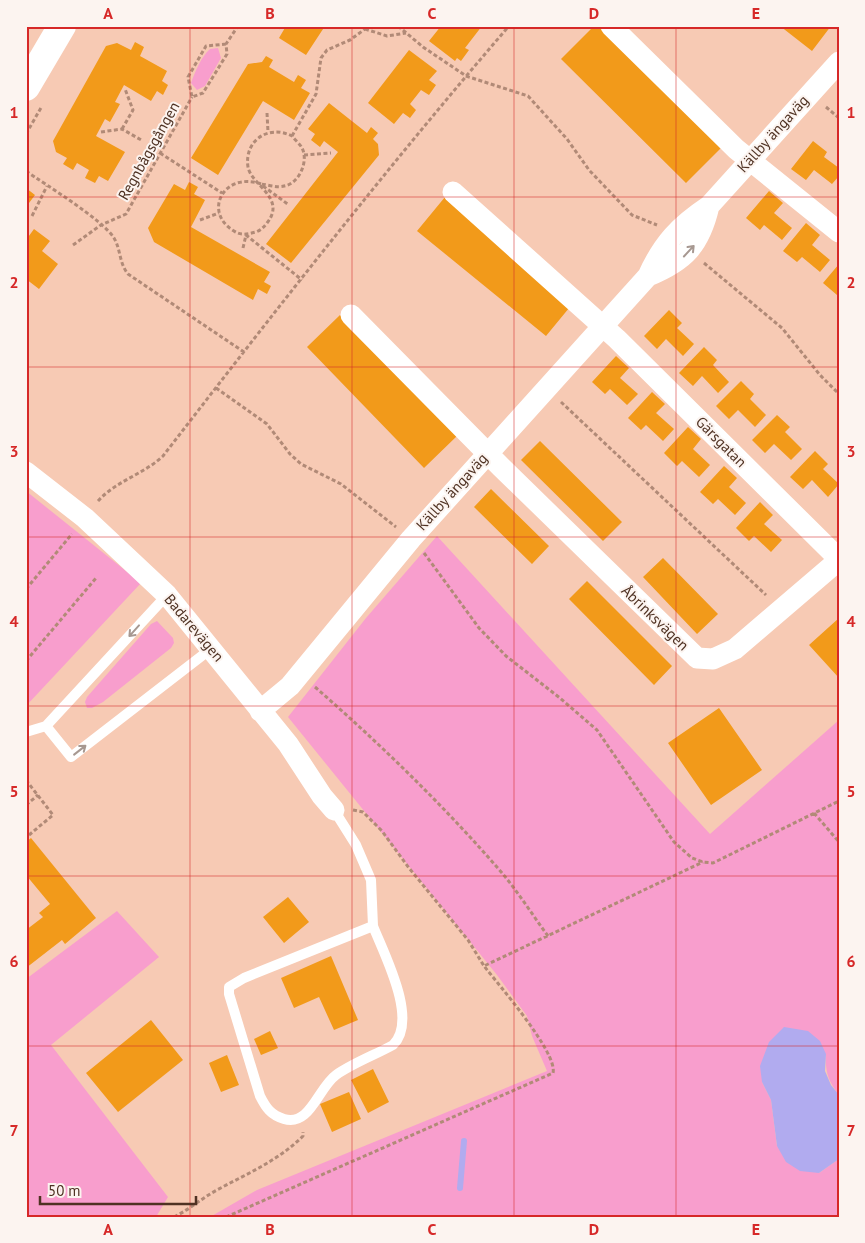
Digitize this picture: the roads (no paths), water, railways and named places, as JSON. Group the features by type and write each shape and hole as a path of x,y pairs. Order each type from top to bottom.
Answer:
{"street":[{"path":"26,87 62,26"},
{"path":"611,26 749,160 839,232"},
{"name":"Källby ängaväg","path":"260,711 300,674 411,538 648,276 667,241 690,219 709,206 839,62"},
{"name":"Gärsgatan","path":"452,192 602,326 839,560"},
{"name":"Åbrinksvägen","path":"350,315 487,453 696,658 713,659 735,649 839,560"},
{"name":"Badarevägen","path":"26,472 85,518 167,594 288,744 322,796 334,810"}],"lane":[{"path":"26,732 46,726 167,594"},
{"path":"46,726 71,757 212,648"},
{"path":"334,810 356,845 371,880 373,926 396,983 403,1019 399,1040 394,1045 336,1075 325,1085 315,1102 304,1115 291,1121 274,1116 266,1109 260,1096 229,994 229,987 244,978 373,926"}],"waterway":[{"path":"460,1188 464,1141"}]}
